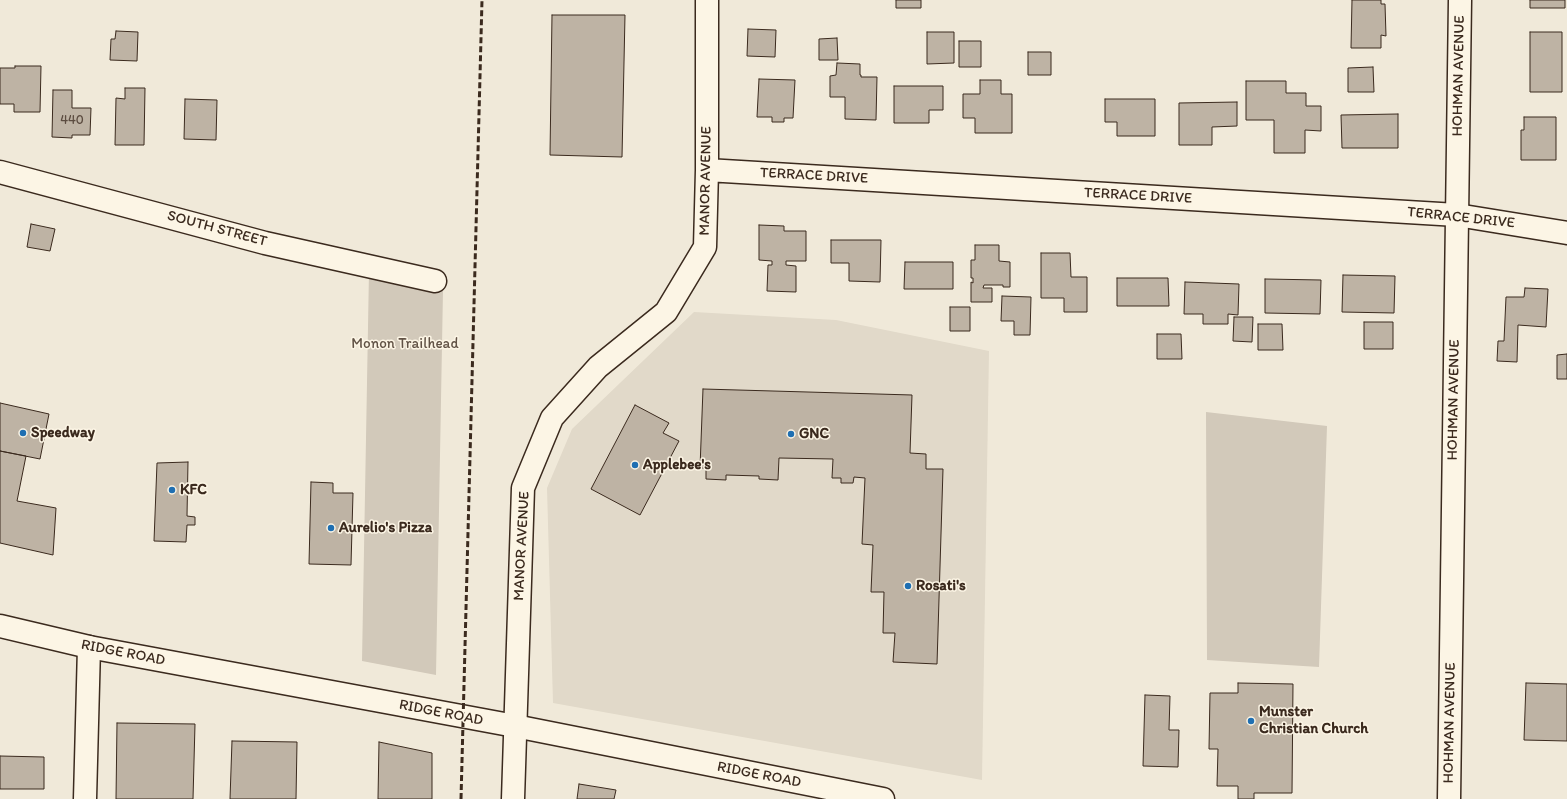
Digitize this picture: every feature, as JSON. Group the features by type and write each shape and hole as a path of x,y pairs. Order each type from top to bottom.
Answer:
{"street":[{"name":"MANOR AVENUE","path":"513,799 523,488 552,418 598,367 666,312 705,247 708,0"},
{"name":"HOHMAN AVENUE","path":"1449,799 1460,0"},
{"name":"TERRACE DRIVE","path":"707,170 1457,215 1567,233"},
{"name":"SOUTH STREET","path":"0,172 265,243 435,282"},
{"name":"RIDGE ROAD","path":"0,626 89,647 515,726 846,796 883,799"},
{"path":"85,799 89,647"}],"shaded area":[{"path":"694,312 836,320 989,351 982,780 553,703 547,488 572,429"}],"green space":[{"name":"Monon Trailhead","path":"369,271 443,290 436,675 362,661"},
{"path":"1206,412 1327,426 1319,667 1207,660"}],"building":[{"path":"896,0 921,0 921,8 896,8"},
{"path":"1352,0 1381,0 1381,4 1385,4 1386,36 1381,35 1381,48 1351,48"},
{"path":"1530,0 1565,0 1565,8 1530,8"},
{"path":"552,15 625,15 622,157 550,155"},
{"path":"748,29 776,30 775,57 747,56"},
{"path":"116,31 138,32 137,61 110,60 111,39 115,39"},
{"path":"927,32 954,32 954,63 927,64"},
{"path":"1530,32 1562,32 1562,92 1530,92"},
{"path":"837,38 838,60 819,60 819,39"},
{"path":"959,41 981,41 981,67 959,67"},
{"path":"1028,52 1051,52 1051,75 1028,75"},
{"path":"837,63 860,64 861,77 877,77 876,120 845,119 845,97 830,97 830,76 836,75"},
{"path":"15,66 41,66 40,112 14,112 14,104 0,104 0,68 15,68"},
{"path":"1373,67 1374,92 1348,92 1348,68"},
{"path":"759,79 795,80 793,118 784,118 784,122 772,122 772,117 757,117"},
{"path":"980,80 1001,80 1001,94 1012,94 1012,133 975,133 975,118 963,118 963,94 980,94"},
{"path":"1246,81 1286,81 1286,93 1306,93 1306,106 1321,106 1321,131 1305,130 1305,153 1274,153 1274,120 1246,120"},
{"path":"894,86 943,86 943,110 929,110 929,123 894,123"},
{"path":"125,88 145,88 144,145 115,145 116,98 125,99"},
{"path":"53,90 72,90 72,108 91,108 90,135 72,135 72,138 52,137"},
{"path":"185,99 217,100 216,140 184,139"},
{"path":"1105,99 1155,99 1155,136 1117,136 1117,122 1105,122"},
{"path":"1237,102 1237,126 1212,127 1212,145 1179,145 1179,103"},
{"path":"1398,114 1398,148 1342,148 1341,115"},
{"path":"1524,117 1556,117 1556,160 1521,160 1521,130 1524,130"},
{"path":"31,224 55,229 50,251 27,247"},
{"path":"759,225 784,226 784,231 806,231 806,261 786,261 786,265 796,266 796,292 767,291 768,265 772,265 772,261 759,260"},
{"path":"831,240 881,240 880,282 849,281 849,263 831,263"},
{"path":"975,245 999,245 999,261 1010,262 1010,287 1003,287 1003,285 984,285 983,288 992,288 992,302 971,302 971,282 973,283 973,278 971,278 971,260 975,260"},
{"path":"1041,253 1070,253 1071,277 1087,277 1087,312 1064,312 1064,298 1041,298"},
{"path":"905,262 953,262 953,289 904,289"},
{"path":"1343,275 1395,276 1394,313 1342,312"},
{"path":"1117,278 1168,278 1169,306 1117,306"},
{"path":"1265,279 1321,280 1320,314 1265,313"},
{"path":"1185,282 1239,284 1238,315 1228,314 1228,324 1203,324 1203,314 1184,314"},
{"path":"1525,288 1548,289 1546,327 1518,325 1517,362 1497,361 1498,341 1504,341 1506,297 1524,297"},
{"path":"1002,296 1031,297 1030,335 1014,335 1014,321 1001,321"},
{"path":"950,307 970,307 970,331 950,331"},
{"path":"1234,317 1253,317 1252,342 1233,341"},
{"path":"1364,322 1393,322 1393,349 1364,349"},
{"path":"1258,324 1282,324 1283,350 1258,350"},
{"path":"1157,334 1181,334 1182,359 1157,359"},
{"path":"1567,354 1567,379 1557,379 1557,355"},
{"path":"703,389 912,395 910,453 926,454 926,469 943,469 937,664 893,662 895,633 883,633 884,592 871,592 873,545 862,544 865,478 854,477 853,483 841,483 841,478 832,478 833,459 779,458 778,480 759,479 759,476 726,475 726,480 706,479 706,468 700,468"},
{"name":"Speedway","path":"0,403 49,414 40,459 0,451"},
{"name":"Applebee's","path":"635,405 669,423 663,433 679,441 640,515 591,489"},
{"name":"Speedway","path":"0,451 26,456 17,501 56,508 53,555 0,543"},
{"name":"KFC","path":"188,462 187,516 195,517 195,525 187,525 186,542 154,541 157,463"},
{"name":"Aurelio's Pizza","path":"311,482 333,483 333,493 353,493 351,565 309,564"},
{"name":"Munster Christian Church","path":"1238,683 1293,684 1292,793 1254,793 1254,799 1238,799 1238,786 1217,786 1218,749 1209,749 1210,693 1238,693"},
{"path":"1526,683 1567,684 1567,741 1524,740"},
{"path":"1145,695 1170,696 1169,730 1179,730 1178,767 1143,766"},
{"path":"117,723 195,724 193,799 116,799"},
{"path":"232,741 297,742 296,799 230,799"},
{"path":"379,742 432,753 432,799 378,799"},
{"path":"0,756 44,757 44,789 0,789"},
{"path":"579,784 616,790 614,799 577,799"}],"railway":[{"path":"461,799 482,0"}],"place":[{"name":"Speedway","path":"23,433"},
{"name":"GNC","path":"791,434"},
{"name":"Applebee's","path":"635,465"},
{"name":"KFC","path":"172,490"},
{"name":"Aurelio's Pizza","path":"331,528"},
{"name":"Rosati's","path":"908,586"},
{"name":"Munster Christian Church","path":"1251,721"}]}
